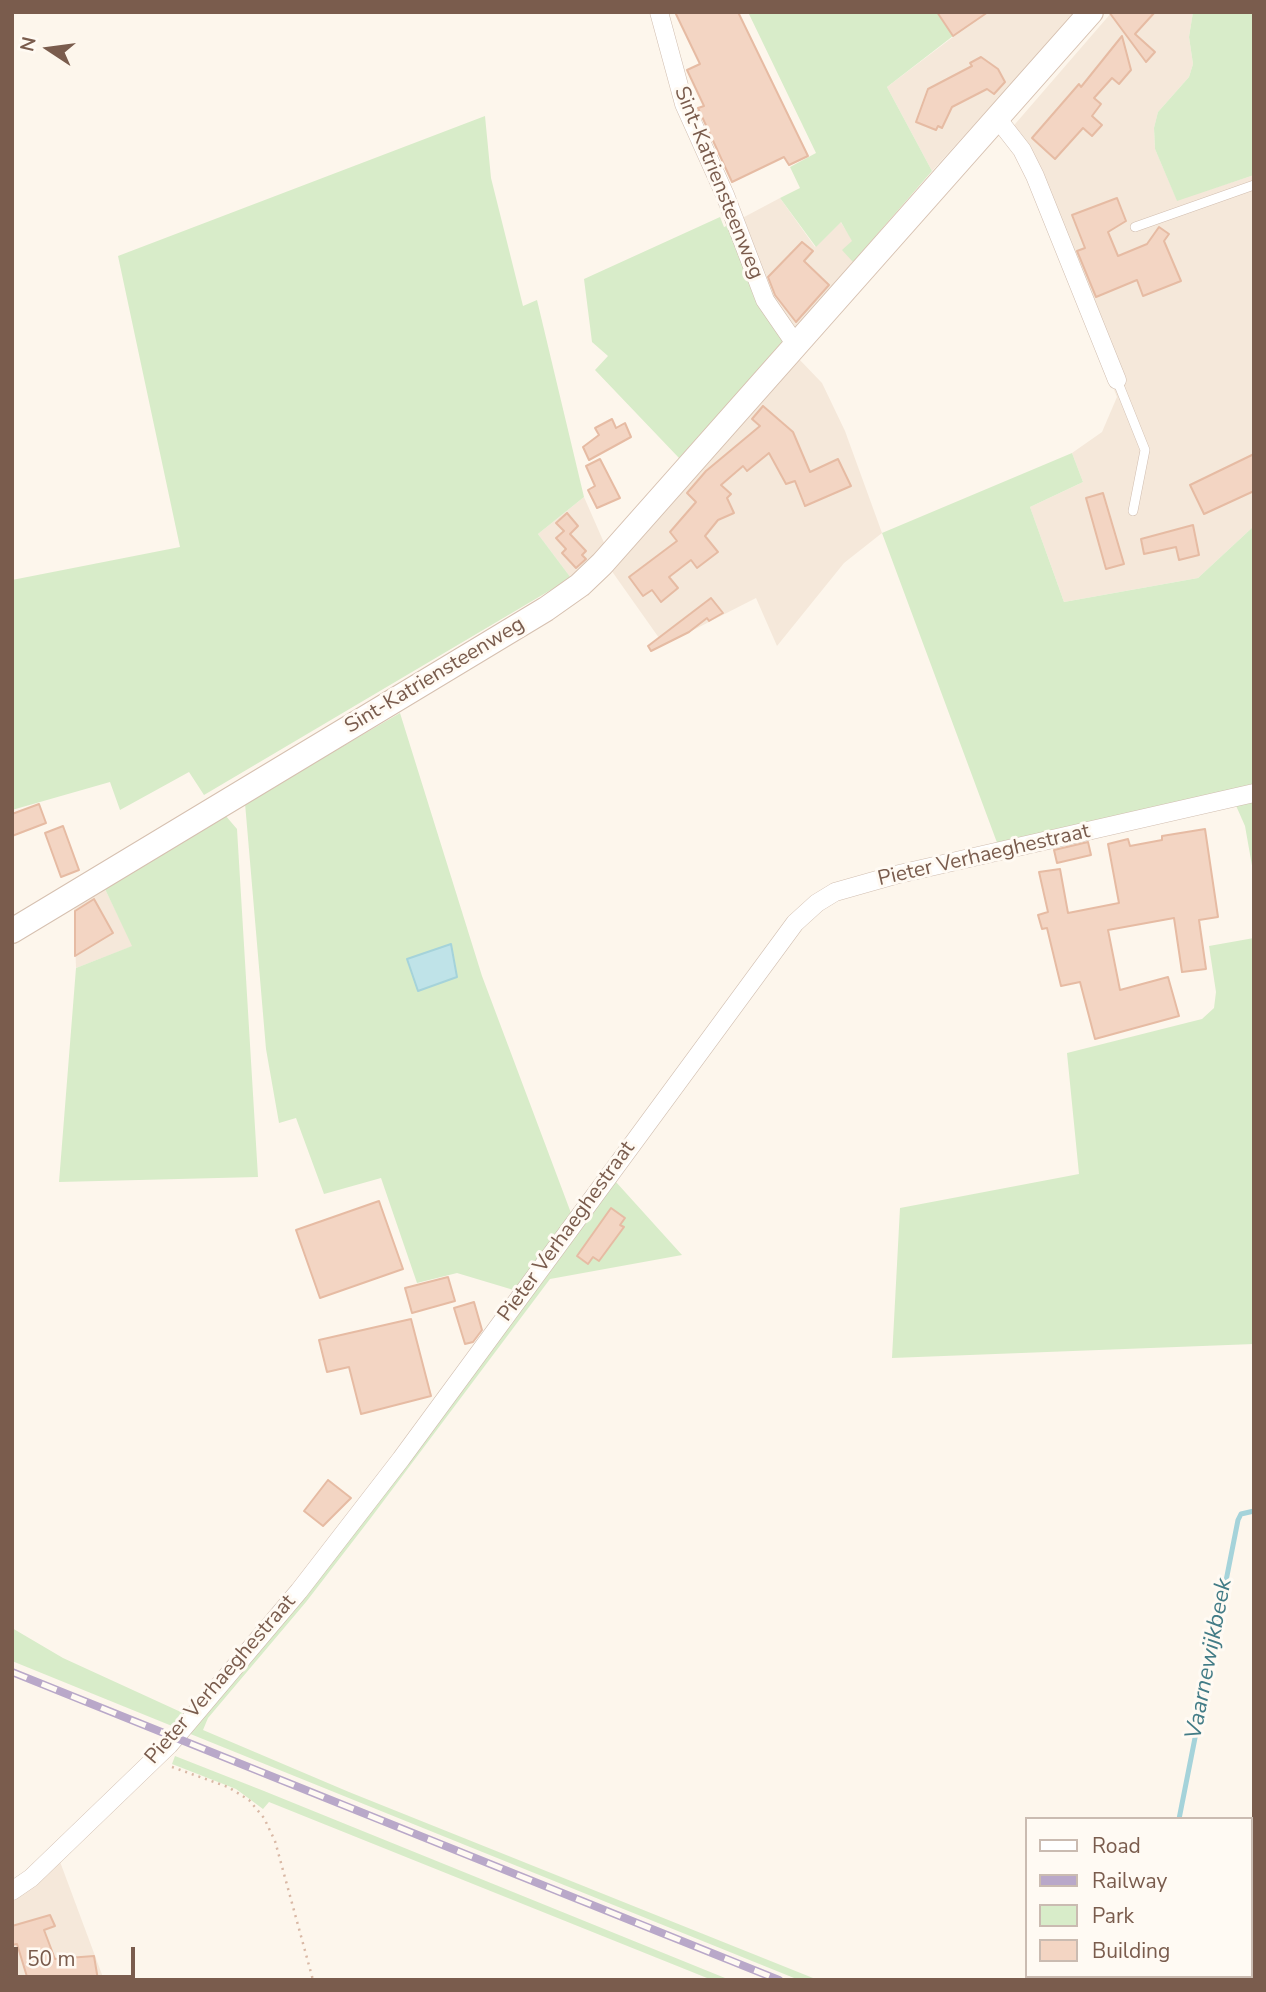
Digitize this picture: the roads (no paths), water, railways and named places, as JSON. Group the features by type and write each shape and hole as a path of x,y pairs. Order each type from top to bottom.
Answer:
{"street":[{"name":"Sint-Katriensteenweg","path":"659,12 684,104 725,195 765,300 796,345"},
{"name":"Sint-Katriensteenweg","path":"12,931 546,609 580,584 602,565 1091,12"},
{"path":"997,118 1022,150 1035,176 1117,380"},
{"name":"Pieter Verhaeghestraat","path":"12,1892 31,1878 159,1755 299,1591 384,1481 794,923 835,892 895,875 1254,793"}],"lane":[{"path":"1135,227 1254,185"},
{"path":"1117,380 1145,450 1133,511"}],"water":[{"path":"451,944 457,977 418,991 407,959"}],"waterway":[{"name":"Vaarnewijkbeek","path":"1179,1817 1238,1520 1241,1514 1254,1511"}],"railway":[{"path":"12,1672 779,1980"}]}
